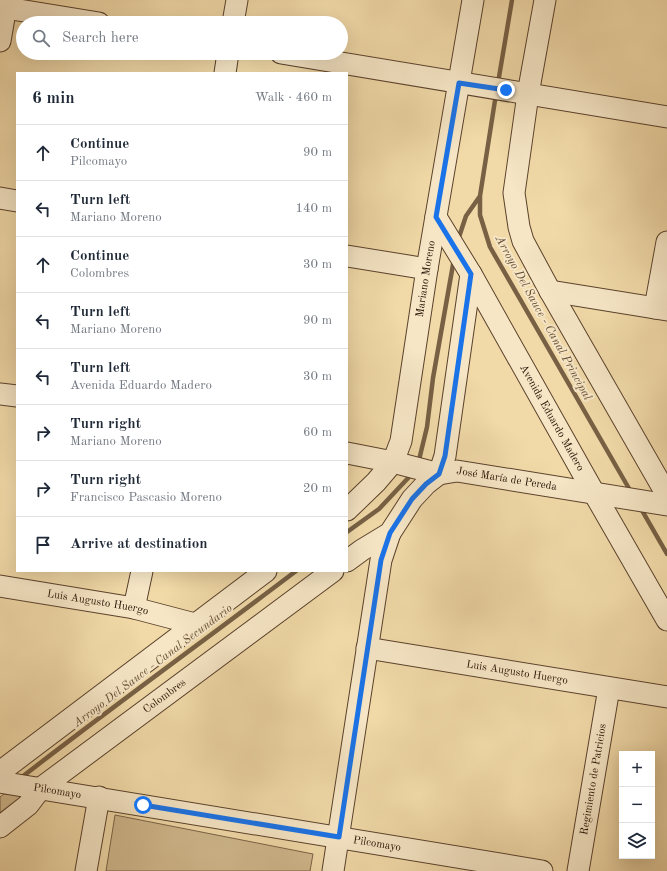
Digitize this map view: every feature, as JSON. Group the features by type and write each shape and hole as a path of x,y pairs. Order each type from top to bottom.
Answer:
{"street":[{"path":"234,16 237,0"},
{"name":"Mariano Moreno","path":"393,462 402,441 427,269 473,0"},
{"path":"545,0 528,94 514,193 518,227 524,242 662,501"},
{"path":"0,41 4,5 62,16"},
{"path":"225,72 227,60"},
{"path":"323,60 667,117"},
{"path":"0,198 16,201"},
{"name":"Avenida Eduardo Madero","path":"436,217 471,274 667,620"},
{"path":"550,291 661,309 667,242"},
{"path":"348,256 427,269"},
{"path":"333,871 381,560 390,533 412,499 426,484 439,474 445,456 471,274"},
{"path":"0,394 16,396"},
{"name":"José María de Pereda","path":"348,453 393,462 439,474 457,471 620,498 662,501"},
{"path":"348,509 376,482 393,462"},
{"path":"348,560 390,533"},
{"path":"134,608 142,572"},
{"path":"0,772 265,572"},
{"name":"Colombres","path":"0,827 28,805 41,788 332,572"},
{"name":"Luis Augusto Huergo","path":"0,586 134,608 195,624"},
{"name":"Luis Augusto Huergo","path":"368,648 667,698"},
{"name":"Regimiento de Patricios","path":"578,871 609,688"},
{"name":"Pilcomayo","path":"0,782 542,871"},
{"path":"86,871 98,798"}],"shaded area":[{"path":"4,794 21,795 23,801 0,819 0,797"},
{"path":"115,815 313,854 310,871 106,871"}],"waterway":[{"name":"Arroyo Del Sauce - Canal Principal","path":"498,83 512,0"},
{"name":"Arroyo Del Sauce - Canal Principal","path":"496,94 480,196 480,215 490,247 631,492"},
{"name":"Arroyo Del Sauce - Canal Secundario","path":"458,240 466,216 480,196"},
{"name":"Arroyo Del Sauce - Canal Secundario","path":"419,460 427,427 433,378 454,259"},
{"name":"Arroyo Del Sauce - Canal Secundario","path":"348,531 379,509 410,476"},
{"name":"Arroyo Del Sauce - Canal Principal","path":"640,507 667,554"},
{"name":"Arroyo Del Sauce - Canal Secundario","path":"22,777 295,572"}],"route":[{"path":"143,805 339,837 381,560 390,533 412,499 426,484 439,474 445,456 471,274 436,217 459,83 506,90"}]}
